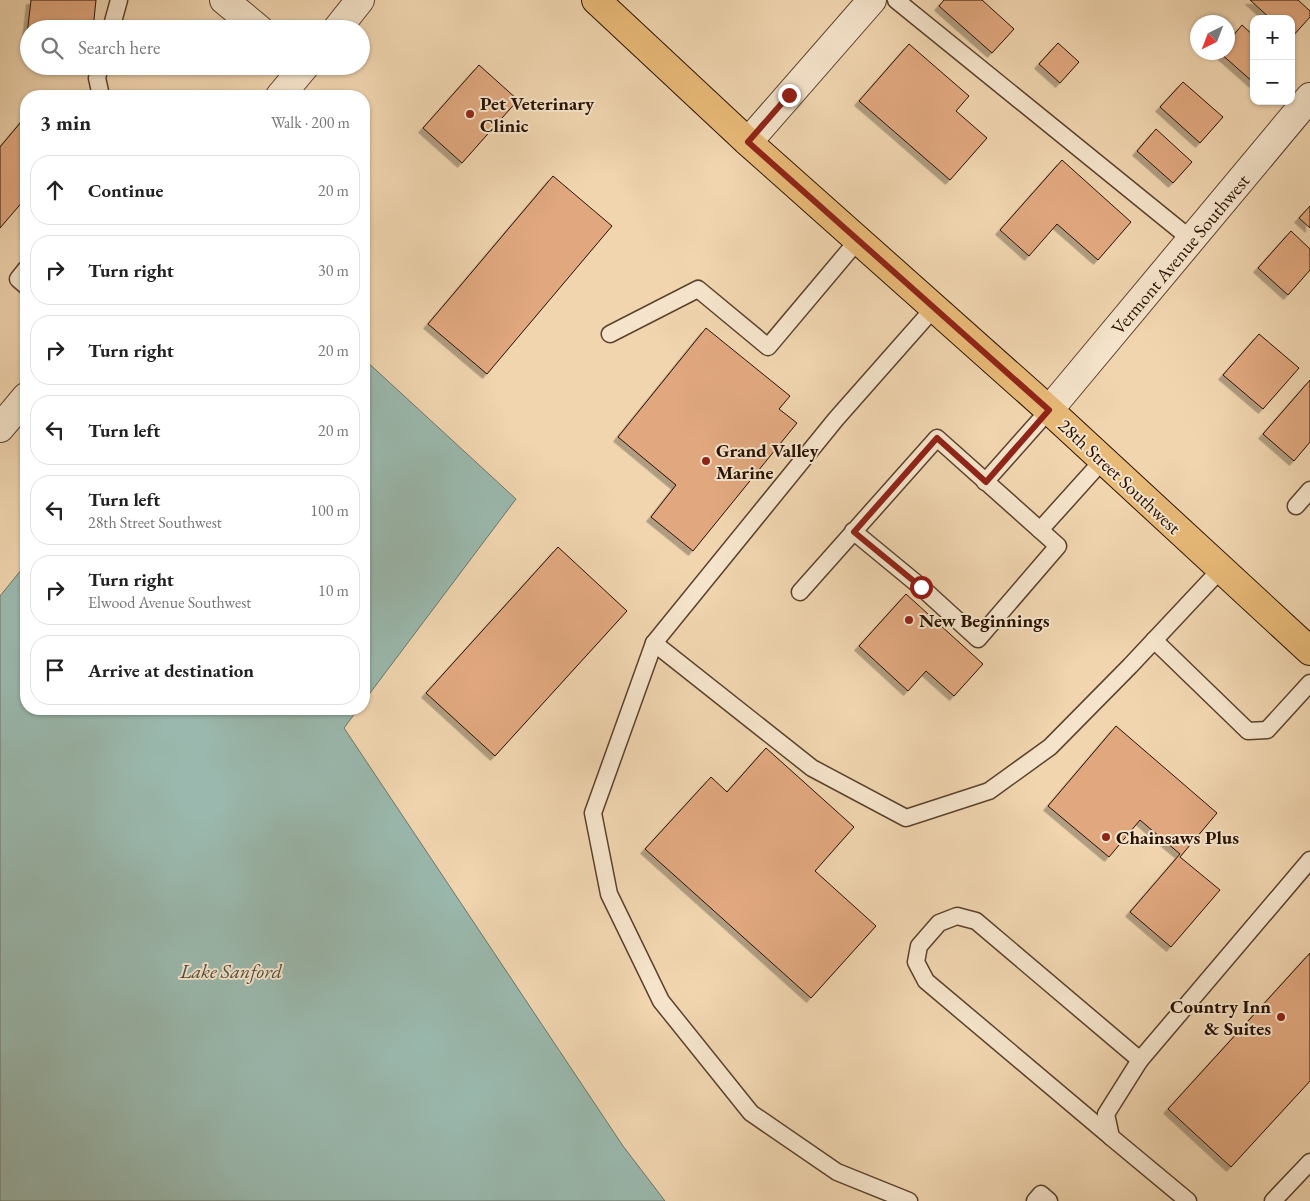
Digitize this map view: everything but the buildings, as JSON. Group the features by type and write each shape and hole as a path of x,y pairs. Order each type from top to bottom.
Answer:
{"main road":[{"name":"28th Street Southwest","path":"596,0 748,142 1049,410 1310,651"}],"street":[{"path":"224,0 248,20"},
{"path":"344,20 360,0"},
{"path":"748,142 872,0"},
{"path":"285,90 297,75"},
{"name":"Vermont Avenue Southwest","path":"1049,410 1310,97"},
{"path":"0,428 20,404"}],"lane":[{"path":"113,20 119,0"},
{"path":"896,0 1192,240"},
{"path":"98,75 100,90"},
{"path":"610,334 698,289 768,347 858,240"},
{"path":"909,1201 837,1172 750,1113 661,1001 609,894 593,814 654,643 836,419 934,308"},
{"path":"986,482 1049,410"},
{"path":"800,592 937,438 1058,546 978,639 921,587 854,532"},
{"path":"1040,530 1102,460"},
{"path":"1296,506 1310,490"},
{"path":"654,643 812,768 906,818 990,791 1050,747 1221,569"},
{"path":"1154,640 1248,731 1267,730 1310,683"},
{"path":"1111,1136 1106,1114 1140,1060 1310,860"},
{"path":"1140,1060 976,921 957,916 939,924 919,946 916,962 926,982 1188,1201"},
{"path":"1273,1201 1310,1162"},
{"path":"1035,1201 1041,1194 1050,1201"}],"water":[{"path":"370,365 516,499 370,693"},
{"name":"Lake Sanford","path":"20,571 20,715 354,715 344,728 623,1146 665,1201 0,1201 0,596"}],"place":[{"name":"Pet Veterinary Clinic","path":"470,114"},
{"name":"Grand Valley Marine","path":"706,461"},
{"name":"New Beginnings","path":"909,620"},
{"name":"Chainsaws Plus","path":"1106,837"},
{"name":"Country Inn & Suites","path":"1281,1017"}],"route":[{"path":"789,95 748,142 1049,410 986,482 937,438 854,532 921,587"}]}
